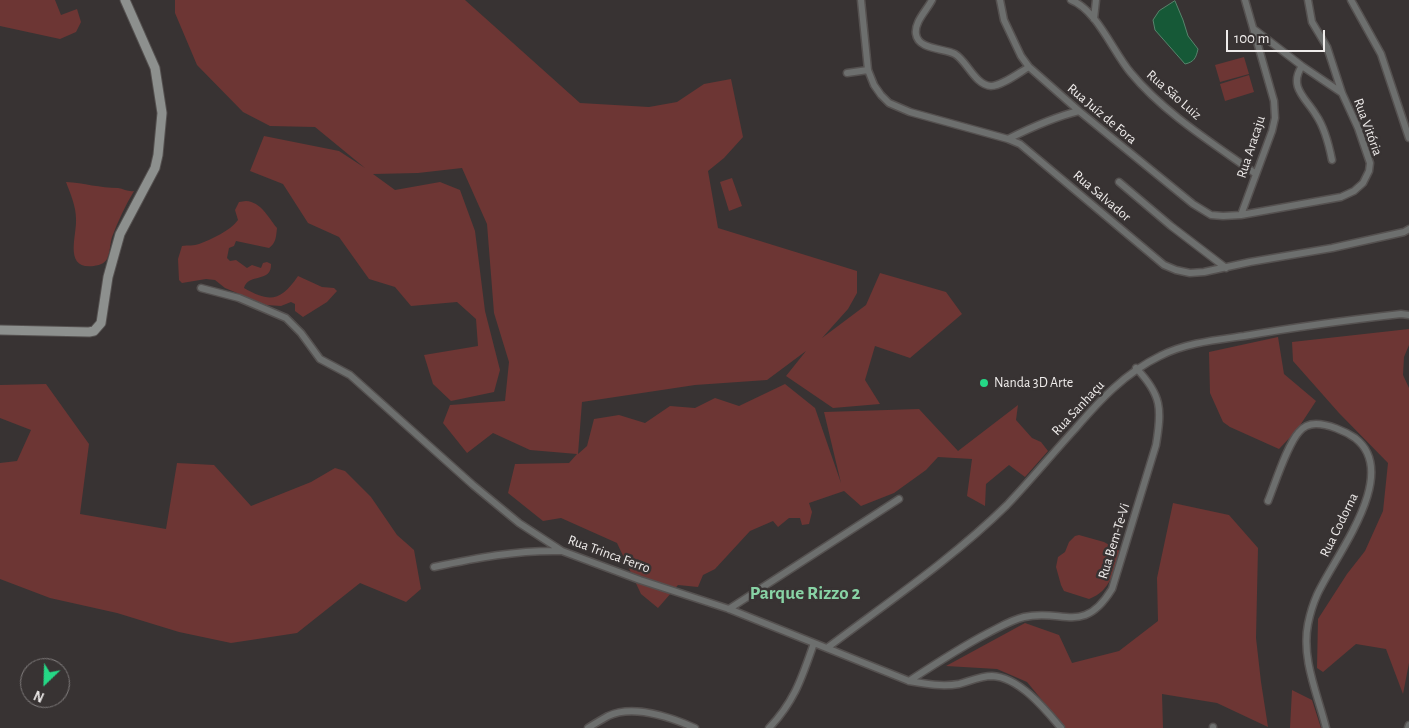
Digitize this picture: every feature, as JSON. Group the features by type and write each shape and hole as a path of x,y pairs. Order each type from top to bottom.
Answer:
{"street":[{"path":"0,330 89,332 94,331 101,323 108,277 120,234 155,168 162,113 159,84 154,63 125,0"},
{"name":"Rua Salvador","path":"860,0 868,70 874,85 889,103 901,109 1008,139 1030,151 1164,265 1190,273 1204,272 1332,248 1404,232 1409,229"},
{"path":"932,0 917,27 916,34 922,44 951,52 961,57 978,79 984,84 991,86 999,85 1029,67"},
{"name":"Rua Juíz de Fora","path":"1000,0 1004,20 1021,56 1029,67 1080,112 1193,204 1211,215 1223,216"},
{"name":"Rua São Luiz","path":"1071,0 1078,2 1085,8 1131,73 1148,91 1205,138 1256,174"},
{"path":"1094,19 1096,0"},
{"name":"Rua Aracaju","path":"1241,215 1275,118 1274,101 1255,30 1244,0"},
{"name":"Rua Vitória","path":"1223,216 1241,215 1342,197 1354,191 1363,183 1369,172 1370,163 1358,128 1342,93 1327,47 1312,22 1308,0"},
{"path":"1351,0 1381,54 1409,138"},
{"path":"1255,30 1302,66 1342,93"},
{"path":"1302,66 1297,74 1296,82 1300,93 1324,130 1332,160"},
{"path":"847,73 868,70"},
{"path":"1008,139 1059,116 1080,112"},
{"path":"1120,182 1171,226 1226,268"},
{"name":"Rua Trinca Ferro","path":"201,288 239,298 286,318 320,359 350,375 480,492 519,523 562,551 640,580 729,609 909,681 945,686 982,677 1005,678 1027,691 1061,728"},
{"name":"Rua Sanhaçu","path":"827,648 948,558 977,534 1008,504 1100,401 1136,368 1162,354 1216,340 1315,324 1401,314 1409,315"},
{"name":"Rua Bem-Te-Vi","path":"909,681 968,644 1009,622 1024,617 1039,616 1077,618 1091,613 1105,601 1112,589 1156,445 1159,425 1160,409 1156,391 1136,368"},
{"name":"Rua Codorna","path":"1268,501 1293,441 1299,432 1307,426 1317,424 1349,434 1361,443 1368,455 1371,473 1369,491 1363,511 1318,594 1307,626 1309,670 1326,728"},
{"path":"729,609 899,499"},
{"path":"434,567 533,550 562,551"},
{"path":"770,728 783,714 794,696 814,643"},
{"path":"588,728 610,716 630,712 659,715 695,728"}],"shaded area":[{"path":"0,0 55,0 61,15 77,9 81,22 76,32 60,39 0,26"},
{"path":"175,0 465,0 580,103 649,107 677,102 704,84 731,79 743,137 724,158 708,171 718,228 857,271 857,293 848,309 822,338 866,305 880,273 946,292 962,314 910,358 875,346 865,380 880,404 833,408 786,376 806,351 767,380 695,385 582,402 578,454 587,446 594,419 619,415 645,423 670,406 695,408 715,398 739,406 785,384 815,408 841,483 824,412 919,409 958,451 1018,405 1016,420 1032,438 1041,442 1048,451 1025,477 1009,465 986,484 985,506 967,496 972,459 938,457 926,470 894,493 861,506 844,491 809,503 812,512 809,524 802,525 800,518 789,518 778,527 773,521 750,531 715,569 703,575 698,587 678,585 658,608 641,594 617,543 561,518 543,521 508,493 515,464 569,463 577,454 530,450 493,433 467,453 443,423 450,405 505,401 509,362 494,313 487,224 462,168 418,173 373,174 395,190 440,182 460,190 475,231 485,311 500,370 494,392 451,401 433,384 424,355 478,346 476,319 457,302 411,306 395,287 369,279 339,237 308,223 283,184 250,171 264,136 339,151 365,168 315,127 270,126 243,112 197,65 175,13"},
{"path":"1175,1 1188,36 1198,49 1194,59 1185,64 1155,30 1153,20 1159,11"},
{"path":"1244,57 1249,74 1220,82 1215,65"},
{"path":"1249,75 1254,92 1225,101 1220,84"},
{"path":"732,178 742,206 729,211 720,182"},
{"path":"66,182 134,191 114,231 107,259 101,264 84,266 78,263 75,257 76,214"},
{"path":"246,201 260,207 277,228 274,242 269,248 236,241 234,246 229,248 227,258 230,261 236,260 247,268 252,265 261,268 263,263 267,262 271,264 268,274 246,283 244,288 261,296 274,297 286,291 298,276 322,287 334,288 337,291 327,302 303,317 295,311 295,304 291,302 281,306 266,305 225,288 215,280 206,279 182,283 179,280 178,259 182,246 199,244 226,231 238,220 235,210 239,202"},
{"path":"1409,329 1409,345 1404,357 1403,375 1409,388 1409,663 1403,694 1386,649 1356,644 1323,672 1317,668 1318,619 1347,574 1365,551 1383,511 1388,463 1339,413 1293,361 1292,342"},
{"path":"1278,337 1284,374 1316,401 1297,430 1279,449 1223,422 1210,393 1209,352"},
{"path":"46,384 89,444 80,514 166,529 177,463 214,465 251,506 311,482 335,468 345,471 371,497 397,535 414,550 421,589 406,602 360,583 297,633 231,643 179,632 117,613 50,598 0,579 0,463 17,461 31,430 0,418 0,385"},
{"path":"1173,503 1229,515 1258,548 1256,638 1268,727 1217,703 1162,694 1163,728 1065,728 1027,682 997,669 946,666 1025,623 1059,635 1072,663 1119,651 1158,621 1157,578"},
{"path":"1079,535 1104,542 1120,551 1107,586 1089,599 1064,591 1056,567 1058,557 1065,552 1069,542"},
{"path":"1292,690 1312,700 1321,728 1290,728"}],"place":[{"name":"Nanda 3D Arte","path":"984,383"}],"district":[{"name":"Parque Rizzo 2","path":"805,593"}]}
